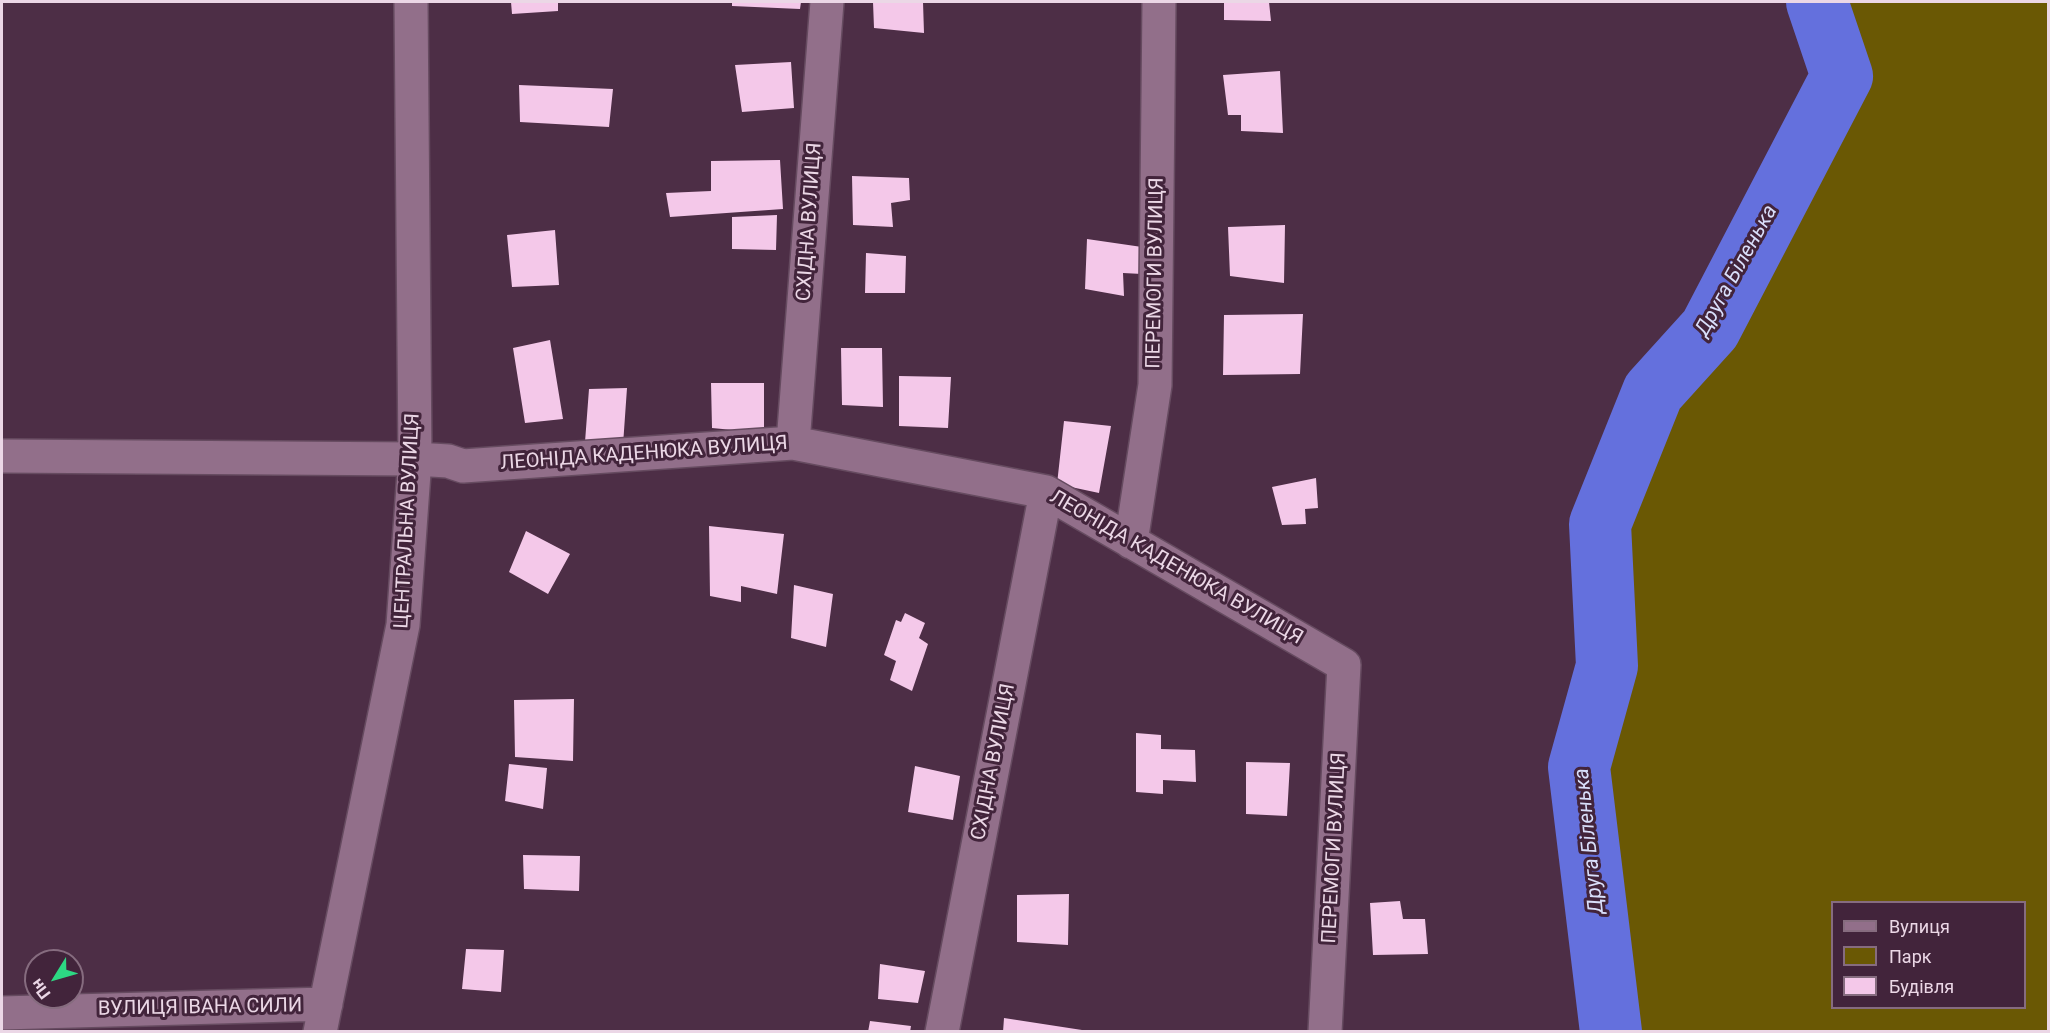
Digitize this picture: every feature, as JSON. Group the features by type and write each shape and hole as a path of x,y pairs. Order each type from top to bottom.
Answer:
{"street":[{"name":"ЦЕНТРАЛЬНА ВУЛИЦЯ","path":"323,1018 403,625 415,459 411,2"},
{"name":"СХІДНА ВУЛИЦЯ","path":"793,443 827,2"},
{"name":"ПЕРЕМОГИ ВУЛИЦЯ","path":"1131,542 1155,386 1159,2"},
{"name":"ЛЕОНІДА КАДЕНЮКА ВУЛИЦЯ","path":"2,456 415,459 448,461 463,466 793,443 1046,492 1344,664"},
{"name":"СХІДНА ВУЛИЦЯ","path":"942,1032 1046,492"},
{"name":"ПЕРЕМОГИ ВУЛИЦЯ","path":"1325,1032 1344,664"},
{"name":"ВУЛИЦЯ ІВАНА СИЛИ","path":"2,1012 323,1018"}],"green space":[{"path":"1817,2 2048,2 2048,1031 1611,1031 1579,767 1607,666 1600,524 1653,392 1710,329 1841,76"}],"building":[{"path":"511,2 558,2 558,11 512,14"},
{"path":"732,2 801,2 800,9 732,6"},
{"path":"873,2 923,2 924,33 874,28"},
{"path":"1224,2 1269,2 1271,21 1224,20"},
{"path":"791,62 794,108 742,112 735,65"},
{"path":"1280,71 1283,133 1241,131 1241,115 1228,115 1223,75"},
{"path":"519,85 613,89 609,127 520,122"},
{"path":"780,160 783,209 670,217 666,193 711,191 711,161"},
{"path":"852,176 909,178 910,200 891,203 893,227 853,225"},
{"path":"777,215 776,250 732,249 732,217"},
{"path":"1285,225 1284,283 1230,276 1228,227"},
{"path":"555,230 559,285 512,287 507,235"},
{"path":"1087,239 1142,247 1142,274 1123,273 1124,296 1085,289"},
{"path":"866,253 906,256 905,293 865,293"},
{"path":"1303,314 1300,374 1223,375 1224,315"},
{"path":"550,340 563,419 525,423 513,348"},
{"path":"841,348 882,348 883,407 842,405"},
{"path":"899,376 951,377 948,428 899,426"},
{"path":"711,383 764,383 764,433 712,428"},
{"path":"627,388 623,445 585,442 589,389"},
{"path":"1064,421 1111,426 1099,493 1057,484"},
{"path":"1316,478 1318,508 1305,509 1306,524 1282,525 1272,487"},
{"path":"709,526 784,534 777,594 741,586 741,602 710,596"},
{"path":"526,531 570,554 548,594 509,572"},
{"path":"794,585 833,594 826,647 791,638"},
{"path":"905,613 925,623 919,638 928,644 912,691 890,680 896,661 884,655 896,620 901,622"},
{"path":"574,699 573,761 515,757 514,700"},
{"path":"1136,733 1161,735 1161,749 1195,750 1196,782 1163,780 1163,794 1136,792"},
{"path":"1246,762 1290,763 1287,816 1246,814"},
{"path":"509,764 547,768 543,809 505,801"},
{"path":"915,766 960,776 953,820 908,812"},
{"path":"523,855 580,856 579,891 524,889"},
{"path":"1069,894 1068,945 1017,942 1017,895"},
{"path":"1400,901 1403,919 1425,919 1428,954 1373,955 1370,903"},
{"path":"466,949 504,950 501,992 462,989"},
{"path":"880,964 925,971 918,1003 878,999"},
{"path":"1004,1018 1082,1030 1082,1032 1003,1032"},
{"path":"870,1021 911,1026 910,1032 868,1032"}],"waterway":[{"name":"Друга Біленька","path":"1611,1032 1579,767 1607,666 1600,524 1653,392 1710,329 1842,76 1817,2"}]}
